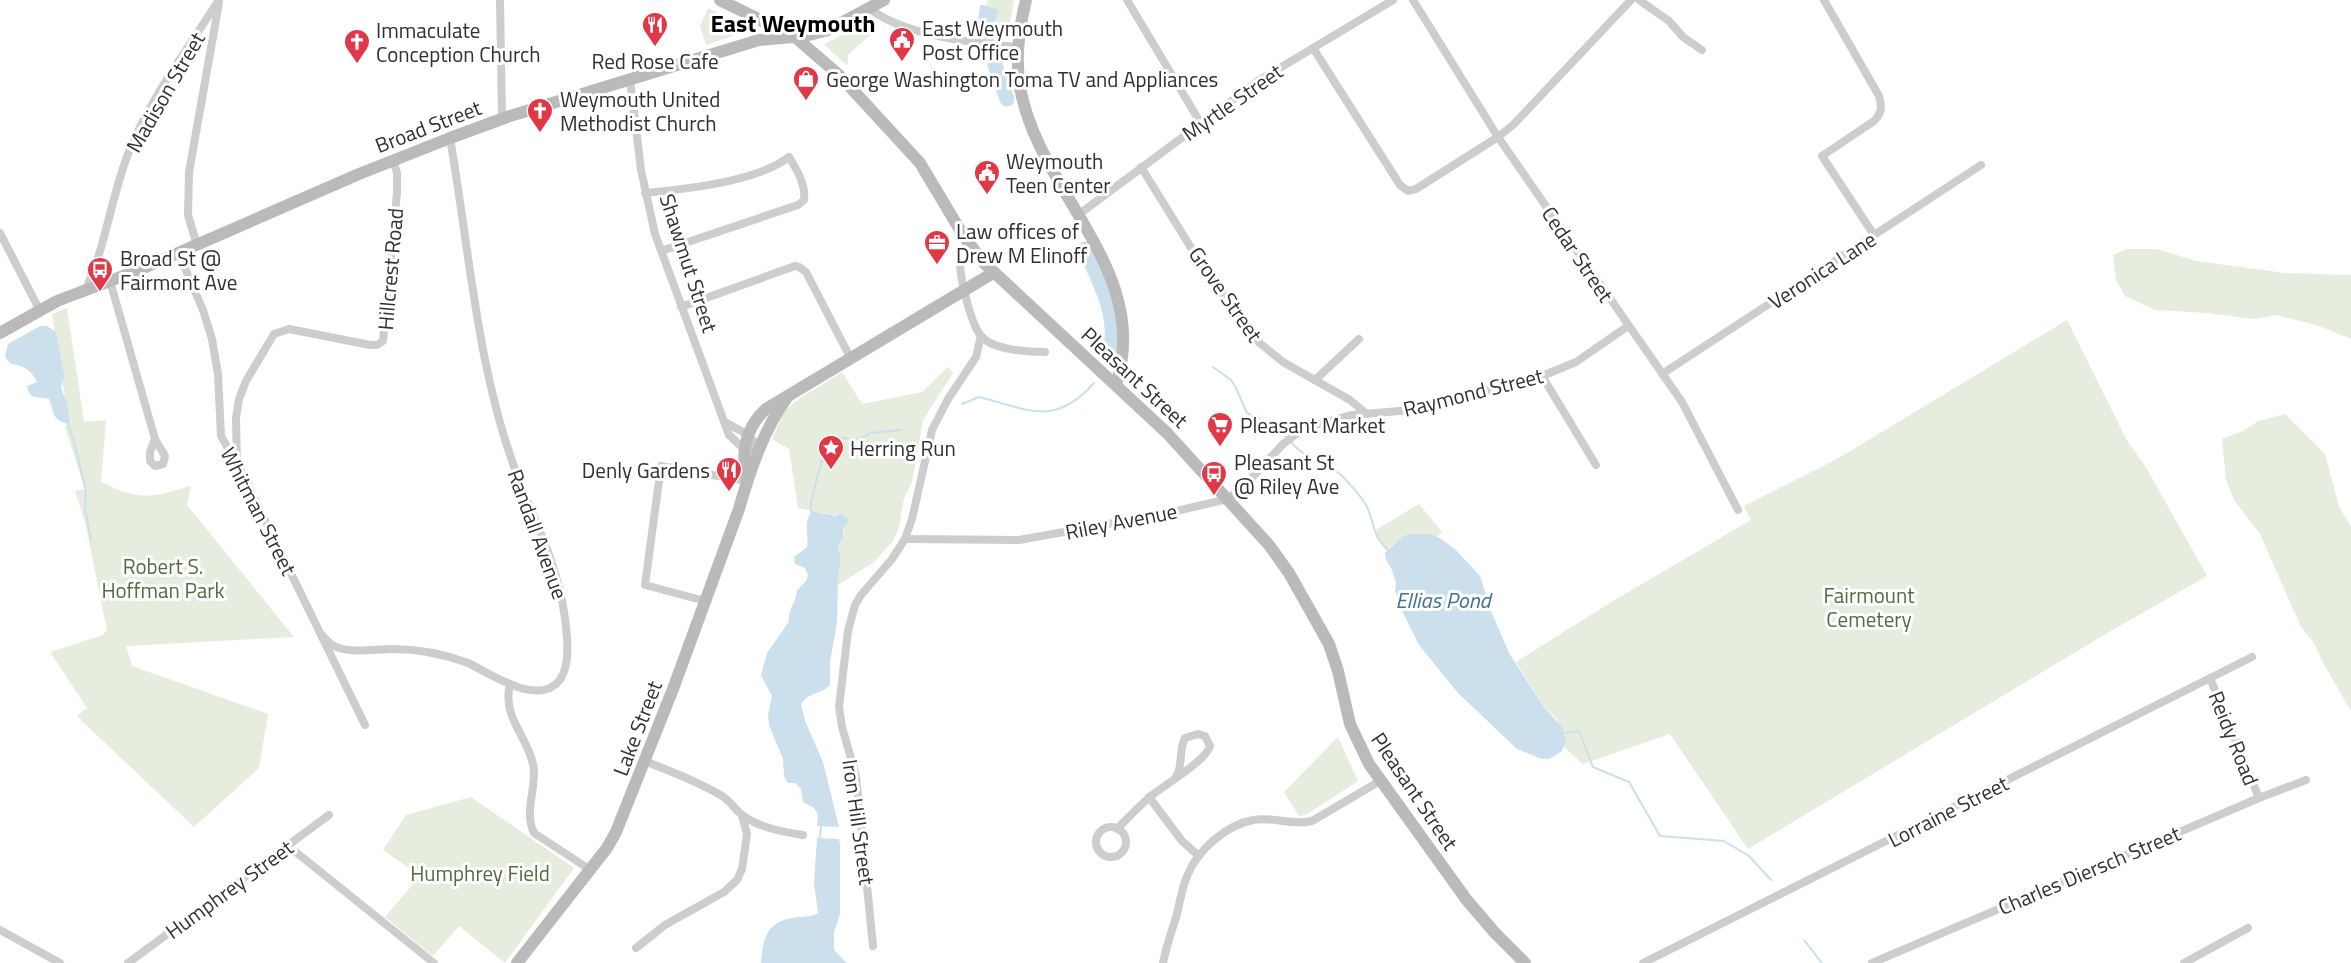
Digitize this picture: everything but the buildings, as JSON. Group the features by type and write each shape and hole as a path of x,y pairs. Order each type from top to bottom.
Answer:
{"main road":[{"name":"Pleasant Street","path":"720,0 795,36 842,78 920,163 969,244 993,273 1167,433 1282,562 1321,629 1338,671 1354,735 1380,781 1479,915 1526,963"},
{"name":"Broad Street","path":"0,333 39,309 450,138 502,119 759,40 828,30 884,0"},
{"path":"1026,0 1018,47 1019,85 1026,112 1043,154 1112,278 1120,302 1124,351 1116,384"},
{"path":"746,441 761,414 993,273"},
{"path":"761,449 776,414 788,396"},
{"name":"Lake Street","path":"746,441 747,481"},
{"name":"Lake Street","path":"517,963 612,840 645,761 705,602 747,481 761,449"}],"street":[{"path":"197,245 188,216 189,172 219,0"},
{"name":"Madison Street","path":"86,289 102,252 123,169 136,136 219,0"},
{"path":"500,0 502,119"},
{"path":"1126,0 1200,122"},
{"name":"Myrtle Street","path":"1078,215 1258,81 1393,0"},
{"name":"Cedar Street","path":"1413,0 1498,137 1682,402 1738,510"},
{"path":"1313,48 1400,185 1408,191 1416,189 1513,125 1631,0"},
{"path":"1639,0 1669,21 1683,37 1702,50"},
{"path":"1824,0 1879,96 1882,106 1880,115 1874,121 1822,156 1874,236"},
{"path":"870,9 900,26 977,42 1018,47"},
{"name":"Shawmut Street","path":"630,79 645,193 661,251 729,435 761,449"},
{"name":"Randall Avenue","path":"321,634 329,643 341,648 409,649 440,655 481,669 510,684 539,691 558,682 562,676 567,656 566,618 561,587 498,420 484,354 450,138"},
{"path":"645,193 705,185 769,170 789,157 800,175 804,200 798,205 661,251"},
{"name":"Hillcrest Road","path":"237,464 236,418 239,399 246,381 274,334 289,329 370,345 377,345 383,341 397,193 397,173 393,160"},
{"name":"Veronica Lane","path":"1662,374 1981,165"},
{"name":"Grove Street","path":"1141,167 1203,267 1256,340 1283,362 1350,400 1367,414"},
{"path":"0,233 39,309"},
{"name":"Whitman Street","path":"178,252 203,310 212,339 218,374 221,436 237,464 365,725"},
{"path":"960,265 964,292 981,336 991,343 1016,350 1046,352"},
{"path":"681,307 795,266 800,267 806,272 851,359"},
{"path":"110,281 156,439"},
{"name":"Raymond Street","path":"1228,499 1247,483 1282,444 1296,432 1311,425 1367,414 1412,410 1542,376 1576,362 1628,326"},
{"name":"Iron Hill Street","path":"873,946 856,776 842,727 839,695 848,632 855,605 905,539 912,519 932,429 948,399 976,357 981,336"},
{"path":"1315,380 1359,339"},
{"path":"1542,376 1596,465"},
{"name":"Shawmut Street","path":"722,420 746,441 761,449"},
{"path":"705,602 645,585 661,466 747,481"},
{"name":"Riley Avenue","path":"905,539 1013,540 1159,515 1228,499"},
{"name":"Lorraine Street","path":"1643,963 2252,657"},
{"name":"Reidy Road","path":"2210,678 2259,798"},
{"path":"510,684 508,707 529,751 534,770 528,814 530,824 534,833 589,869"},
{"path":"1117,828 1149,797 1176,777 1209,750 1208,739 1198,734 1185,738 1182,748 1182,764 1176,777"},
{"path":"645,761 698,783 722,796 742,816 753,822 803,835"},
{"name":"Charles Diersch Street","path":"1872,963 2306,780"},
{"path":"1163,963 1187,876 1199,856 1227,831 1244,822 1262,818 1303,824 1312,822 1380,781"},
{"path":"1149,797 1182,841 1199,856"},
{"name":"Humphrey Street","path":"128,963 329,815"},
{"path":"636,948 665,925 724,892 737,880 742,868 747,834 742,816"},
{"path":"285,848 297,853 434,963"},
{"path":"2184,963 2248,928"},
{"path":"0,930 60,963"}],"green space":[{"path":"988,0 1014,0 1009,28 1003,35 993,35 993,24 986,5"},
{"path":"708,8 746,26 747,31 706,45 700,26"},
{"path":"865,24 874,24 878,28 848,55 848,65 824,44"},
{"path":"2127,249 2157,249 2196,261 2285,273 2351,275 2351,339 2319,326 2276,315 2254,319 2208,313 2155,310 2125,296 2116,280 2113,255"},
{"name":"Robert S. Hoffman Park","path":"67,308 84,422 106,420 101,482 126,492 145,496 191,486 187,505 294,637 126,646 132,666 268,714 259,768 194,827 77,716 87,708 50,652 103,635 107,630 86,526 75,491 85,489 65,427 69,423 52,314"},
{"name":"Fairmount Cemetery","path":"2067,320 2126,439 2147,469 2207,576 2109,632 1748,849 1670,734 1583,764 1564,747 1565,734 1556,718 1543,706 1516,662 1608,604 1751,520 1744,506 1837,459"},
{"path":"948,367 953,373 923,420 912,482 904,498 899,527 893,541 874,562 838,585 841,561 838,545 843,539 844,524 838,516 798,508 789,449 772,439 785,410 842,372 862,404 922,392"},
{"path":"2285,414 2325,454 2339,506 2351,527 2351,711 2314,643 2301,627 2260,534 2234,500 2226,480 2222,439 2245,430 2258,421"},
{"path":"1419,504 1442,532 1437,537 1429,534 1402,537 1386,551 1374,531"},
{"path":"1338,737 1358,781 1306,815 1299,816 1284,792"},
{"name":"Humphrey Field","path":"471,797 574,868 505,963 459,926 433,956 385,917 420,876 383,850 406,815"}],"water":[{"path":"980,5 999,10 994,23 997,29 993,35 1001,69 1000,83 986,55 983,34 978,22"},
{"path":"40,326 47,326 56,332 64,376 61,388 67,403 70,422 68,424 58,420 54,415 49,399 30,394 27,386 37,382 30,372 23,367 11,364 5,357 8,344"},
{"path":"812,511 836,516 841,513 849,519 843,529 843,539 838,545 841,561 838,575 837,623 830,662 830,685 808,697 801,704 805,721 823,762 839,827 817,826 818,814 814,808 803,802 801,789 795,783 788,783 784,776 783,759 769,725 768,715 772,696 761,675 767,653 788,623 797,590 806,581 808,575 805,568 795,564 794,557 807,547 807,524"},
{"name":"Ellias Pond","path":"1409,534 1430,534 1440,538 1456,550 1480,576 1491,611 1509,653 1543,706 1563,728 1566,742 1561,752 1549,759 1542,759 1517,749 1458,693 1419,645 1403,613 1395,591 1396,583 1385,553 1402,537"},
{"path":"817,838 839,839 840,914 834,932 834,950 847,963 761,963 766,936 774,925 781,921 818,913 814,883"}],"waterway":[{"path":"995,65 1007,99"},
{"path":"1085,249 1106,297 1111,321 1111,347"},
{"path":"1110,355 1111,347 1115,348"},
{"path":"1213,367 1231,380 1247,413 1274,427 1286,437"},
{"path":"962,404 979,397 1026,410 1053,410 1066,406 1080,397 1094,383"},
{"path":"68,424 86,491 85,508 91,540"},
{"path":"811,513 811,502 826,444 830,440 859,439 871,433 901,430"},
{"path":"1290,441 1304,454 1333,469 1346,480 1366,505 1378,538 1388,550"},
{"path":"1563,733 1579,731 1593,767 1629,782 1660,836 1724,841 1749,856 1771,880"},
{"path":"820,839 821,824"},
{"path":"1804,940 1822,963"}],"place":[{"name":"Red Rose Cafe","path":"655,48"},
{"name":"East Weymouth Post Office","path":"902,63"},
{"name":"Immaculate Conception Church","path":"357,65"},
{"name":"George Washington Toma TV and Appliances","path":"806,102"},
{"name":"Weymouth United Methodist Church","path":"540,134"},
{"name":"Weymouth Teen Center","path":"987,196"},
{"name":"Law offices of Drew M Elinoff","path":"937,266"},
{"name":"Broad St @ Fairmont Ave","path":"100,293"},
{"name":"Pleasant Market","path":"1220,448"},
{"name":"Herring Run","path":"831,471"},
{"name":"Denly Gardens","path":"729,493"},
{"name":"Pleasant St @ Riley Ave","path":"1214,497"}],"district":[{"name":"East Weymouth","path":"793,23"}]}
